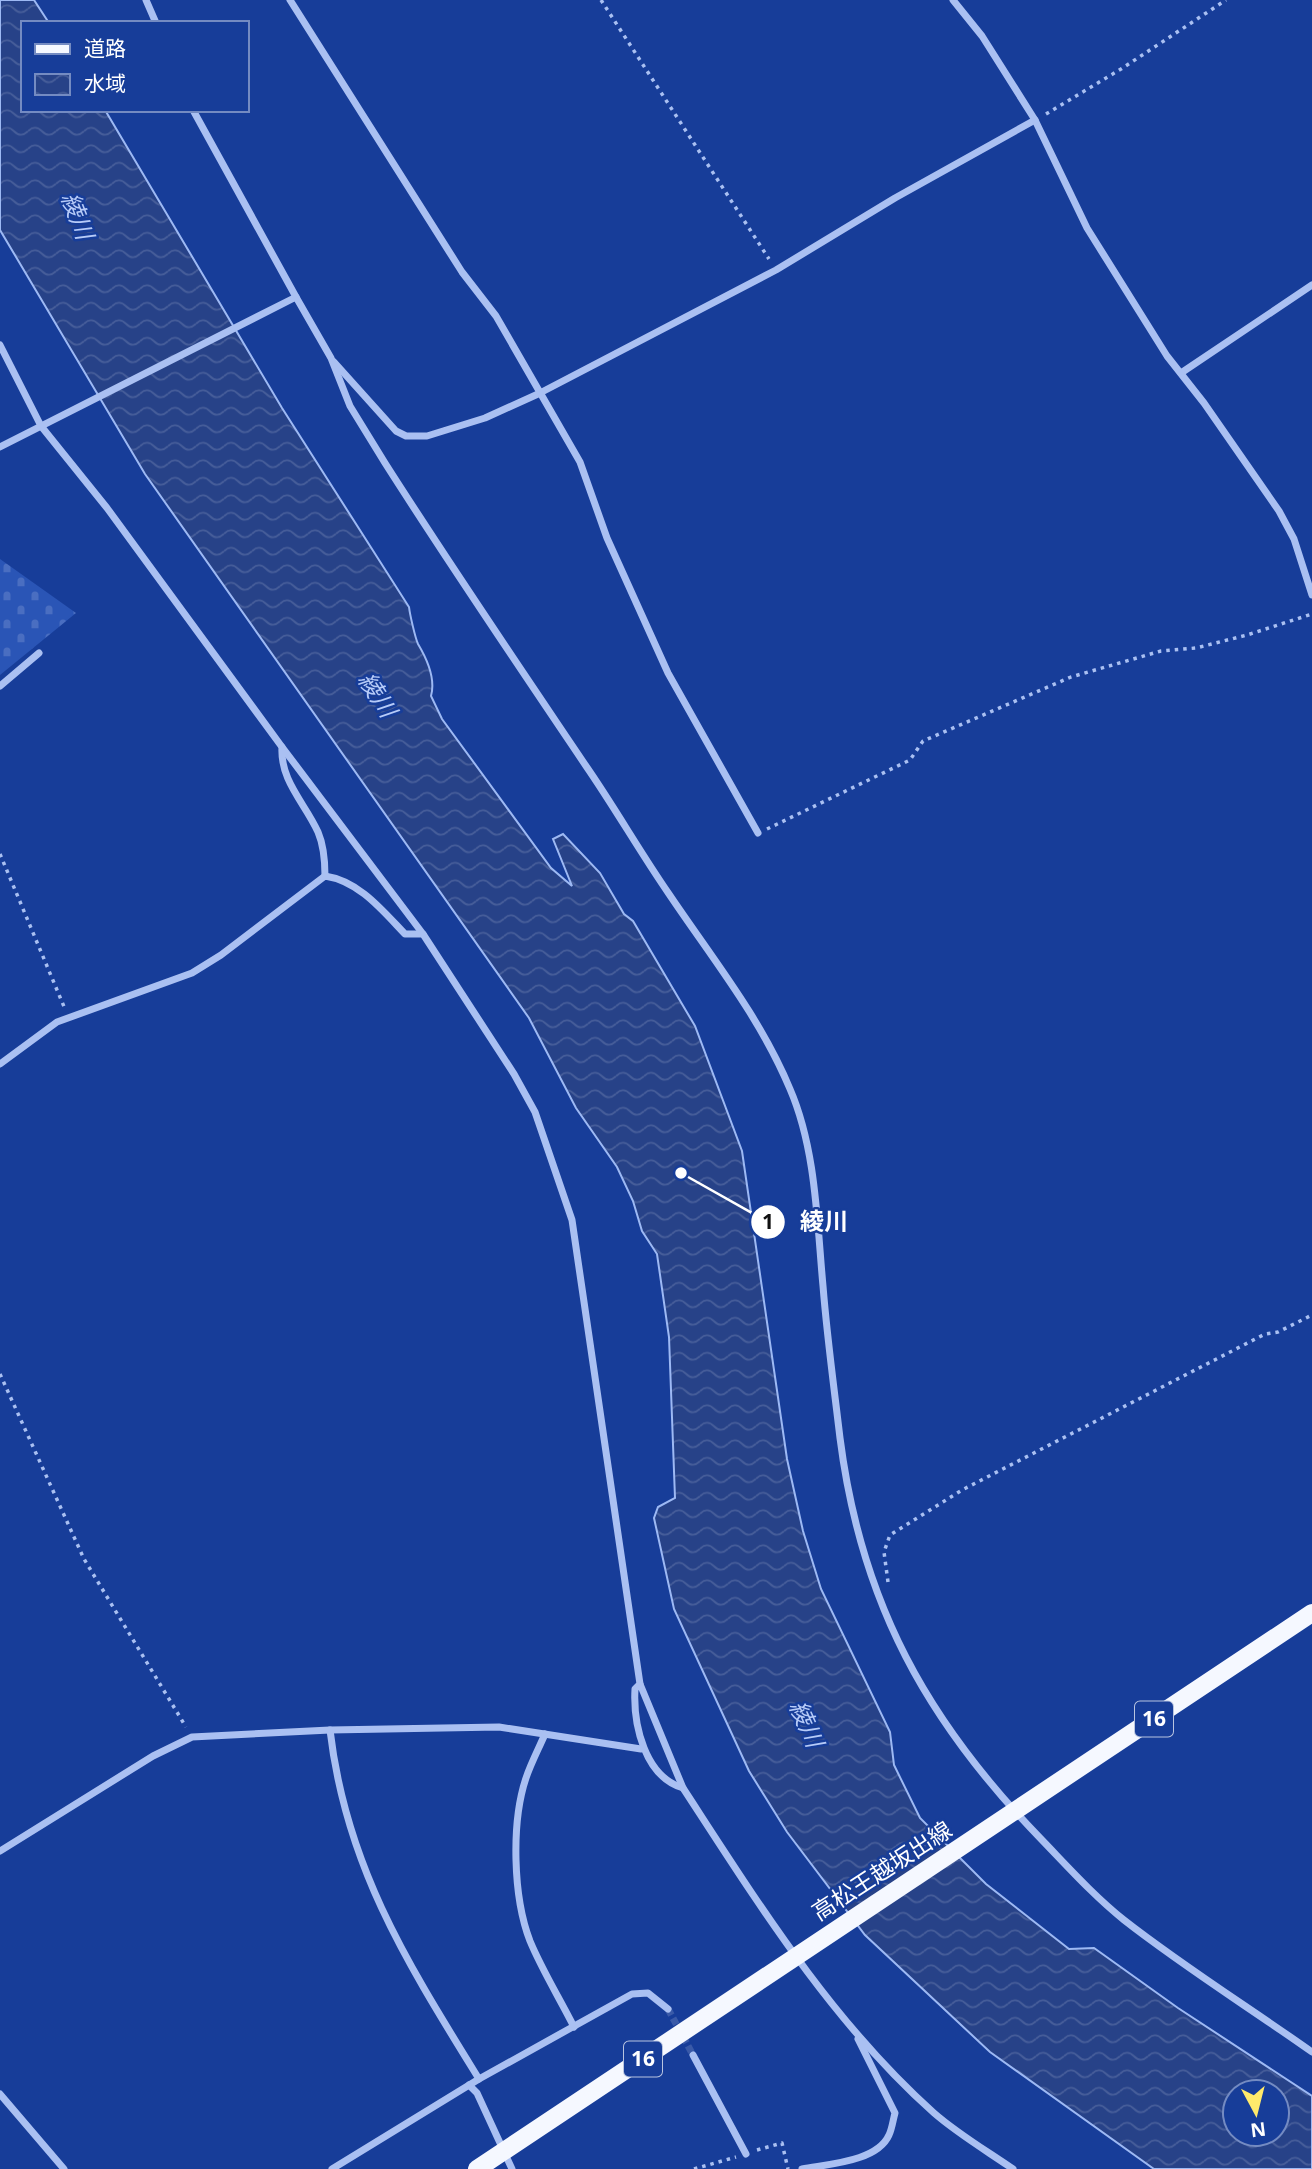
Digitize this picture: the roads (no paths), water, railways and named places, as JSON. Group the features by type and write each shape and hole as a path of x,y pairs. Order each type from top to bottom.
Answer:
{"main road":[{"name":"高松王越坂出線","path":"477,2169 1312,1614"}],"street":[{"path":"146,0 155,21"},
{"path":"290,0 462,272 496,316 538,394 580,462 607,538 668,673 758,833"},
{"path":"953,0 982,36 1035,120 1087,228 1167,356 1279,511 1294,539 1312,595"},
{"path":"194,112 331,358 350,406 429,532 669,895 740,996 774,1053 793,1094 804,1135 816,1208 844,1466 858,1535 881,1607 903,1653 946,1729 1015,1812 1122,1918 1312,2052"},
{"path":"331,358 396,431 406,436 427,436 485,418 538,394 776,270 895,198 1035,120"},
{"path":"1181,373 1312,285"},
{"path":"0,447 296,297"},
{"path":"0,345 41,426 107,508 423,934 536,1112 572,1220 640,1684 683,1788 802,1953 855,2032 895,2113 889,2136 878,2148 857,2157 802,2169"},
{"path":"0,686 39,653"},
{"path":"282,747 281,764 317,831 325,855 325,876"},
{"path":"0,1064 57,1022 192,973 221,955 325,876 343,878 373,902 405,934 423,934"},
{"path":"640,1684 635,1689 634,1701 641,1748 674,1785 683,1788"},
{"path":"0,1851 153,1756 192,1737 330,1730 499,1727 641,1748"},
{"path":"330,1730 336,1782 354,1842 376,1897 395,1939 478,2079"},
{"path":"545,1734 525,1780 517,1840 516,1877 522,1915 531,1942 574,2027"},
{"path":"332,2169 478,2079 632,1994 648,1993 668,2009"},
{"path":"855,2032 936,2114 1013,2169"},
{"path":"693,2055 746,2154"},
{"path":"469,2085 477,2093 512,2169"},
{"path":"0,2094 64,2169"}],"water":[{"path":"0,0 34,0 48,21 21,21 21,112 106,112 282,408 409,607 417,641 431,676 431,696 442,719 551,868 572,886 553,839 563,834 600,873 624,914 633,921 695,1026 742,1151 787,1459 803,1531 821,1589 890,1732 894,1765 920,1818 986,1884 1069,1949 1094,1948 1178,2008 1285,2078 1221,2078 1221,2148 1291,2148 1291,2082 1312,2096 1312,2169 1154,2169 990,2052 865,1935 787,1832 749,1771 674,1609 654,1518 658,1507 675,1498 669,1337 657,1254 642,1231 633,1201 617,1167 576,1108 529,1018 145,474 0,230"}],"tunnel":[{"path":"668,2009 693,2055"}],"place":[{"name":"綾川","path":"681,1173"}]}
